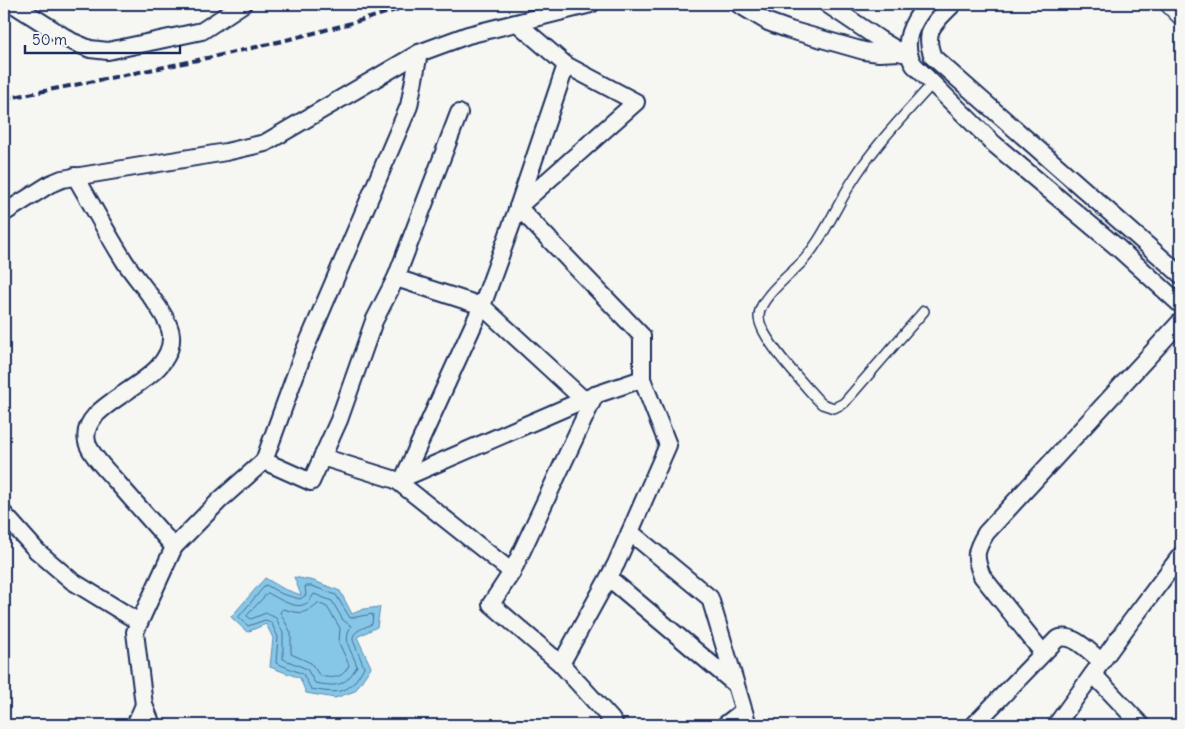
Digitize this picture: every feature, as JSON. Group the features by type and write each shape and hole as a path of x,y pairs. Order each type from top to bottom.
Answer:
{"street":[{"path":"13,4 71,40 90,49 108,51 202,31 243,4"},
{"path":"4,213 50,184 75,176 226,152 265,143 419,53 517,22 591,4"},
{"path":"738,4 768,22 790,30 864,51 905,54 994,144 1117,247 1181,305"},
{"path":"827,4 905,54 919,59 933,57"},
{"path":"905,54 908,38 914,23 927,4"},
{"path":"953,4 930,31 927,44 933,57 1181,275"},
{"path":"517,22 566,65 636,102 518,207"},
{"path":"152,725 144,705 135,632 174,547 220,500 264,461 303,354 409,106 419,53"},
{"path":"400,479 482,306 566,65"},
{"path":"264,461 312,482 339,420 374,322 396,278 459,113"},
{"path":"75,176 125,262 163,315 172,334 170,352 159,368 93,416 86,430 87,443 99,461 174,547"},
{"path":"518,207 642,336 642,379 668,445 608,578 562,664"},
{"path":"396,278 482,306 589,397"},
{"path":"1043,653 982,576 977,563 976,553 979,545 986,533 1181,321"},
{"path":"400,479 589,397 642,379"},
{"path":"589,397 512,572 491,604 562,664 611,718 615,725"},
{"path":"322,457 400,479 512,572"},
{"path":"4,514 38,551 72,580 139,622"},
{"path":"630,532 710,598 746,718 726,725"},
{"path":"1056,725 1181,555"},
{"path":"608,578 735,684"},
{"path":"974,725 1057,639 1066,636 1074,640 1140,725"},
{"path":"136,725 144,705"}],"lane":[{"path":"1163,4 1181,22"},
{"path":"924,311 844,402 834,408 822,404 817,399 765,337 759,317 760,308 767,297 804,260 817,243 854,178 869,156 933,83"}],"water":[{"path":"294,577 314,581 340,591 352,614 364,609 380,607 377,627 357,637 371,667 355,691 335,698 306,693 300,678 270,667 273,638 266,624 247,632 231,617 265,578 284,589 301,595"}],"railway":[{"path":"4,99 262,46 415,4"}]}
